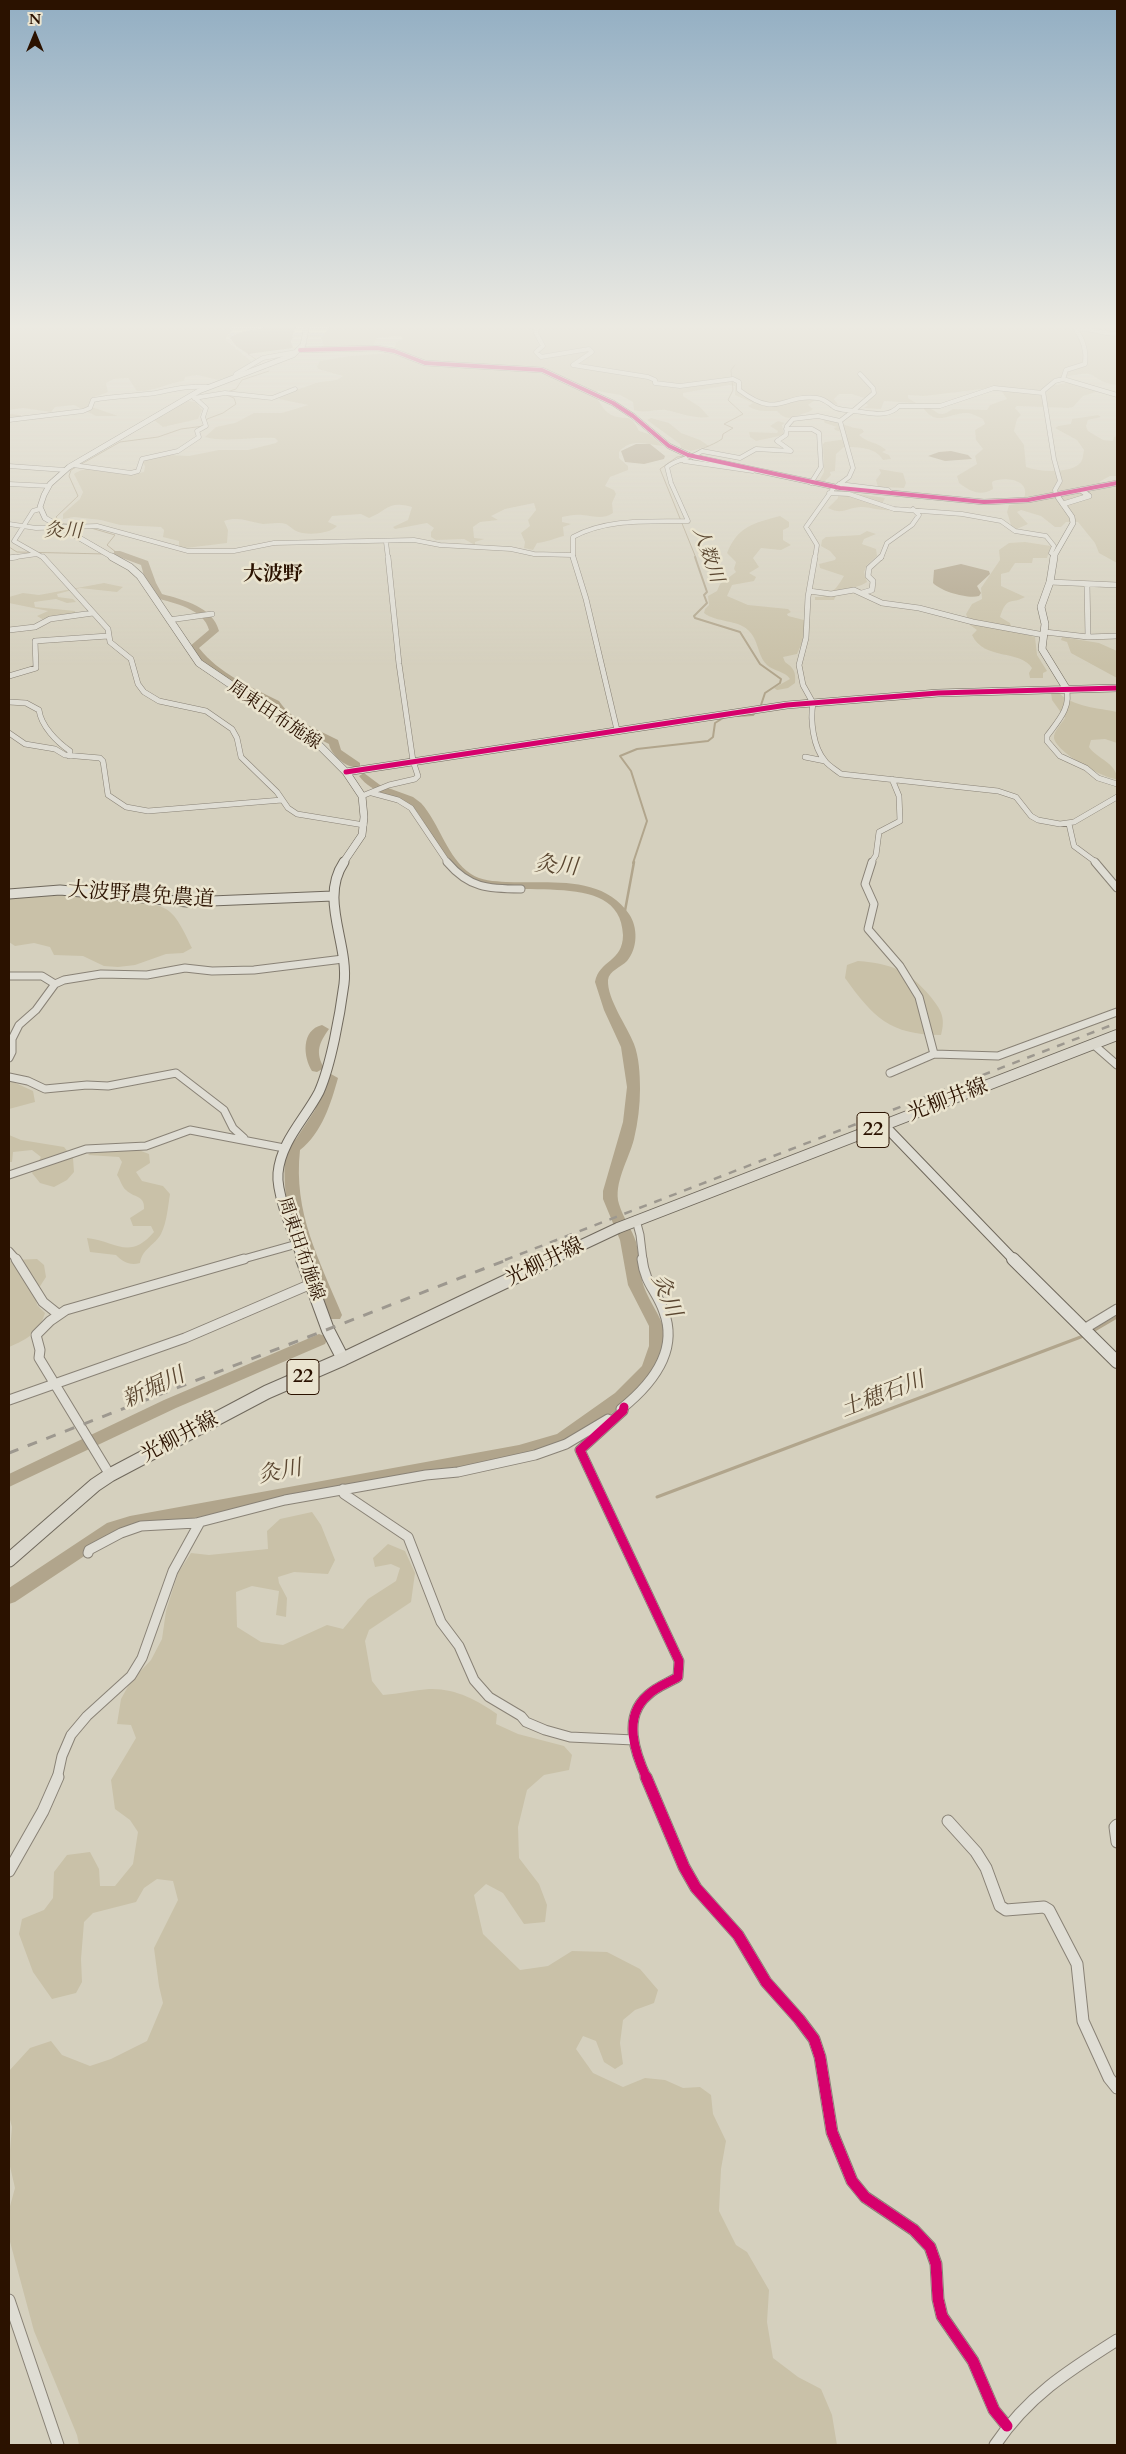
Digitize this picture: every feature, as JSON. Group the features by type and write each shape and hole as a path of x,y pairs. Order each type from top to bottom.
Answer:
{"main road":[{"name":"光柳井線","path":"9,1560 95,1485 110,1475 267,1392 343,1360 627,1224 1117,1035"}],"street":[{"path":"120,439 65,470 49,486 40,502 40,509 33,511 14,541 46,560 108,629 110,642 131,660 138,684 152,698 206,711 232,729 237,738 241,757 288,808 301,815 364,825"},
{"path":"76,465 136,473 140,468 142,458 178,451 198,439"},
{"path":"660,439 669,446 691,456 753,471 812,483 891,494 1004,502 1028,500 1117,483"},
{"path":"617,730 586,599 572,555 574,537 596,527 688,521 666,467 680,459 694,457 699,452 706,450 738,458 756,449 791,451 777,441 781,439"},
{"path":"812,483 821,467 818,439"},
{"path":"845,439 853,465 849,477 829,493 806,527 806,530 814,538 817,545 809,591 806,638 799,665 803,685 813,703 810,718 819,750 825,761 838,774 998,791 1016,797 1031,816 1053,824 1069,824 1117,797"},
{"path":"1050,439 1060,481 1054,490 1072,517 1073,523 1055,554 1050,582 1041,607 1045,634 1042,649 1066,688 1068,695 1064,712 1047,736 1047,741 1060,756 1079,764 1098,778 1117,784"},
{"path":"680,459 694,463 753,471"},
{"path":"9,466 65,470"},
{"path":"9,484 49,486"},
{"path":"836,486 888,490 891,494"},
{"path":"1063,504 1089,496 1081,490"},
{"path":"829,493 849,494 886,507 962,514 1002,521 1015,531 1046,536 1054,546 1051,553 1055,554"},
{"name":"周東田布施線","path":"40,509 45,518 56,526 130,567 140,576 192,655 204,668 316,742 346,772 362,796 364,825 358,844 338,871 333,896 343,959 343,997 324,1081 284,1148 278,1174 279,1186 297,1244 328,1330 343,1360"},
{"path":"809,591 831,594 850,590 862,593 872,590 870,585 873,581 868,576 869,568 882,557 887,543 912,525 919,515 913,509"},
{"path":"9,524 24,527 97,526 188,551 234,551 274,542 350,540 386,542 414,540 440,545 511,549 534,554 572,555"},
{"path":"362,796 418,777 399,664 386,542"},
{"path":"9,558 35,553"},
{"path":"1050,582 1117,585"},
{"path":"1087,584 1088,637"},
{"path":"862,593 867,598 882,603 919,608 973,622 1045,634 1088,637 1117,636"},
{"path":"9,630 35,627 50,620 93,613"},
{"path":"169,620 211,614"},
{"path":"9,676 25,674 36,668 35,641 37,629 35,627"},
{"path":"35,641 108,636"},
{"path":"346,772 617,730 813,703 938,692 1117,688"},
{"path":"9,702 26,703 39,710 40,718 45,722 54,738 70,751 69,756"},
{"path":"9,733 25,744 55,749 69,756 100,758 103,761 108,796 126,807 140,811 282,800"},
{"path":"805,757 825,761"},
{"path":"892,779 899,796 901,816 900,821 896,824 879,832 876,855 865,877 865,884 874,904 868,929 900,966 919,997 934,1054"},
{"path":"373,792 404,803 411,808 420,819 442,858 453,872 463,880 480,887 521,889"},
{"path":"1069,824 1074,846 1086,853 1110,877 1117,888"},
{"name":"大波野農免農道","path":"9,894 60,890 187,902 333,896"},
{"path":"9,1058 12,1052 12,1039 19,1025 36,1010 55,984 74,978 101,974 147,976 185,968 212,971 254,970 343,959"},
{"path":"9,976 42,976 55,984"},
{"path":"890,1072 934,1054 998,1056 1117,1012"},
{"path":"1093,1044 1117,1065"},
{"path":"9,1077 28,1081 45,1090 87,1085 108,1086 176,1073 206,1094 224,1110 233,1128 245,1139"},
{"path":"884,1125 1117,1362"},
{"path":"9,1175 86,1149 146,1146 190,1130 245,1139 284,1148"},
{"path":"88,1553 89,1550 119,1532 138,1527 200,1522 215,1516 271,1502 426,1475 443,1475 493,1466 508,1460 540,1454 570,1443 624,1407 643,1390 654,1377 666,1352 670,1334 664,1311 647,1281 640,1243 640,1230 627,1224"},
{"path":"110,1475 39,1358 40,1350 36,1335 58,1314 297,1244"},
{"path":"9,1251 27,1275 44,1305 58,1314"},
{"path":"9,1400 186,1338 311,1284"},
{"path":"1084,1329 1117,1309"},
{"path":"624,1407 623,1411 580,1450 679,1661 678,1677 655,1687 643,1699 635,1714 634,1740 640,1766 657,1800 681,1861 696,1888 736,1933 748,1950 761,1975 801,2020 814,2039 820,2056 828,2116 847,2170 863,2194 873,2203 919,2233 929,2246 937,2263 938,2300 942,2316 950,2332 968,2353 997,2418 1007,2426"},
{"path":"342,1489 344,1494 408,1537 441,1622 459,1646 474,1680 489,1697 521,1716 526,1722 570,1737 634,1740"},
{"path":"9,1871 53,1788 62,1756 71,1735 87,1716 130,1676 142,1658 173,1570 200,1522"},
{"path":"948,1821 976,1852 986,1868 1000,1906 1006,1910 1044,1906 1049,1910 1076,1964 1083,2020 1094,2048 1109,2078 1117,2088"},
{"path":"1117,1826 1114,1827 1117,1842"},
{"path":"9,2300 58,2445"},
{"path":"995,2445 1007,2426 1032,2398 1049,2383 1117,2340"}],"shaded area":[{"path":"276,439 654,439 663,446 634,443 624,447 619,452 619,458 628,466 628,470 610,477 605,486 614,490 616,494 612,503 613,513 602,517 577,515 562,517 562,522 571,524 563,527 564,536 537,543 533,550 524,548 525,542 521,533 530,526 528,520 536,510 534,503 505,509 491,516 498,520 480,522 473,527 474,538 484,539 475,542 475,545 464,539 436,540 431,537 431,532 434,528 427,523 395,529 393,527 408,520 412,507 404,505 388,507 369,518 361,514 332,516 328,522 337,526 329,531 318,533 300,533 283,523 263,524 239,519 229,520 224,521 228,530 227,543 186,548 179,547 179,541 163,537 164,530 161,527 120,525 101,520 74,517 63,519 63,514 80,499 83,492 74,474 82,470 98,469 126,473 144,472 145,466 142,462 146,459 169,455 189,456 219,450 248,450 278,441"},
{"path":"672,439 696,439 709,446 691,451 681,448 680,444"},
{"path":"752,439 768,439 756,441"},
{"path":"863,439 883,447 886,450 882,452 889,455 891,459 883,460 876,452 871,450 844,447 836,454 835,471 830,472 831,475 825,481 819,481 824,472 823,444 825,442"},
{"path":"1019,439 1024,445 1026,467 1055,471 1070,469 1082,461 1084,450 1074,439 1101,439 1113,441 1114,439 1117,439 1117,476 1110,476 1099,482 1117,485 1117,563 1099,553 1095,543 1078,522 1066,522 1061,527 1055,527 1041,516 1021,510 1017,512 1028,524 1017,529 1012,528 1007,512 1009,505 1022,503 1025,495 1025,489 1018,482 1007,479 996,480 992,482 993,489 984,493 971,491 959,483 957,476 977,464 975,456 983,449 976,440"},
{"path":"636,444 650,444 665,456 664,459 644,464 625,462 621,451"},
{"path":"951,451 968,455 972,459 945,461 928,456 939,452"},
{"path":"879,469 903,473 906,483 904,488 878,487 876,480 881,473"},
{"path":"838,491 885,498 882,504 891,510 858,507 838,511 828,508 838,498"},
{"path":"780,516 789,522 789,527 783,530 783,540 791,545 781,550 761,548 753,558 759,567 749,573 756,577 754,581 732,585 727,596 748,605 788,609 791,612 787,614 788,616 804,620 804,638 797,654 783,657 785,662 794,671 795,683 788,688 777,690 774,688 790,679 785,674 767,665 761,657 752,634 738,624 704,613 709,605 708,596 717,591 720,584 736,572 734,569 736,562 727,553 736,537 748,527"},
{"path":"867,531 876,534 864,539 862,544 876,549 877,556 867,565 864,572 867,582 840,592 834,600 815,600 815,597 829,594 844,576 820,568 819,564 835,560 836,558 830,551 821,546 822,540 826,537 860,535"},
{"path":"1025,542 1051,546 1047,558 1033,558 1032,563 1015,563 1009,572 1001,574 1001,586 1025,597 1007,603 1000,617 1010,623 1012,630 1035,637 1037,655 1047,671 1043,673 1043,678 1030,678 1029,673 1032,668 1019,658 993,652 978,643 972,635 977,630 970,625 966,614 972,604 982,599 981,588 1000,560 999,550 1009,543"},
{"path":"961,564 989,571 990,574 977,586 981,593 979,596 955,594 933,583 934,570"},
{"path":"104,583 123,587 117,592 80,588 57,594 58,597 73,599 76,602 67,603 56,599 34,602 35,607 75,611 75,614 42,619 37,616 48,611 9,603 9,597 23,593 39,595"},
{"path":"1062,637 1099,643 1117,651 1117,678 1071,653 1067,642 1061,640"},
{"path":"1051,693 1059,693 1079,704 1117,712 1117,743 1105,739 1091,740 1089,747 1114,769 1117,779 1102,775 1081,764 1057,744 1054,738 1055,733 1065,718 1052,700"},
{"path":"40,895 123,898 155,904 166,909 174,916 192,948 183,953 166,954 135,965 118,967 104,966 83,956 54,955 50,947 34,943 15,946 9,942 9,899"},
{"path":"858,961 880,964 898,970 907,974 922,987 940,1010 943,1018 941,1035 908,1032 884,1021 874,1013 845,978 847,965"},
{"path":"9,1080 33,1091 35,1102 9,1109"},
{"path":"9,1135 21,1140 64,1147 73,1158 74,1172 67,1180 54,1187 40,1183 32,1173 41,1157 32,1150 13,1152 12,1162 9,1162"},
{"path":"136,1149 149,1154 150,1163 136,1172 142,1181 163,1186 170,1194 166,1219 161,1234 143,1254 140,1263 130,1264 116,1255 90,1252 87,1238 122,1247 137,1246 145,1241 154,1232 151,1226 133,1226 130,1218 144,1209 143,1201 129,1193 122,1185 117,1175 122,1162 119,1157 88,1155 93,1150"},
{"path":"37,1259 44,1265 46,1277 35,1294 37,1305 45,1313 39,1326 31,1335 9,1347 9,1262 12,1260"},
{"path":"312,1512 321,1525 335,1560 328,1574 294,1572 278,1577 287,1598 286,1617 276,1615 279,1591 252,1586 236,1592 237,1627 261,1642 283,1645 327,1625 343,1629 368,1599 396,1581 400,1568 391,1564 375,1567 373,1558 388,1544 405,1551 415,1573 411,1602 369,1630 365,1641 372,1681 383,1695 429,1689 457,1693 482,1704 497,1714 496,1724 518,1734 564,1746 572,1755 569,1770 544,1775 527,1790 518,1827 519,1858 539,1884 547,1905 545,1922 524,1924 503,1893 486,1884 474,1895 483,1934 520,1970 548,1966 572,1951 607,1952 640,1969 658,1990 654,2003 635,2010 623,2020 620,2043 623,2064 615,2069 604,2062 596,2041 583,2036 576,2049 593,2073 623,2087 645,2078 665,2080 683,2088 700,2087 711,2095 713,2114 726,2141 721,2169 719,2211 736,2245 747,2252 769,2290 767,2322 773,2358 798,2377 821,2389 832,2415 837,2445 79,2445 77,2435 34,2331 9,2238 9,2210 15,2188 9,2162 12,2127 9,2116 9,2071 30,2048 51,2041 62,2055 90,2066 111,2059 147,2041 163,2003 154,1948 178,1900 173,1881 157,1879 144,1888 136,1902 93,1913 84,1922 81,1959 82,1982 76,1993 52,1999 33,1972 19,1934 22,1919 44,1910 53,1898 54,1872 67,1855 90,1852 99,1869 100,1886 115,1886 133,1864 138,1832 130,1820 115,1809 111,1780 136,1738 131,1725 117,1724 121,1699 131,1681 151,1660 162,1639 166,1611 178,1573 191,1553 209,1555 268,1549 267,1531 280,1519"}],"waterway":[{"name":"灸川","path":"79,526 60,523 56,517 78,496 69,476 71,470 120,442 146,439"},
{"name":"人数川","path":"692,455 722,439"},
{"name":"人数川","path":"687,456 677,457 660,469 696,558"},
{"name":"灸川","path":"91,528 115,535 107,545 117,553"},
{"name":"灸川","path":"9,539 9,544"},
{"name":"灸川","path":"9,547 17,552 106,554"},
{"name":"灸川","path":"117,553 145,563 151,583 159,596 190,605 212,622 214,631 194,647 206,663 219,674 275,703 280,711 294,722 334,742 336,751 356,765"},
{"name":"人数川","path":"695,557 707,592 704,595 707,603 694,616 695,618 740,632 760,664 781,679 780,683 765,693 760,708"},
{"name":"人数川","path":"738,716 753,715 756,712"},
{"name":"人数川","path":"633,863 647,821 631,771 620,756 637,749 708,741 713,737 715,723 723,718"},
{"name":"灸川","path":"9,1597 113,1528 130,1523 519,1451 558,1440 577,1429 621,1397 640,1379 654,1358 657,1346 657,1326 636,1285 630,1246 626,1233 612,1206 610,1191 627,1140 633,1105 633,1087 628,1047 611,1010 603,988 602,977 608,969 621,960 628,947 628,925 624,916 613,902 596,893 577,888 492,885 467,877 453,863 425,815 417,805 376,787 364,776"},
{"name":"人数川","path":"624,916 634,862"},
{"name":"新堀川","path":"317,1068 312,1057 311,1048 322,1029"},
{"name":"新堀川","path":"331,1078 322,1110 301,1142 293,1148 290,1179 295,1213 310,1258 334,1315"},
{"name":"土穂石川","path":"1093,1331 1117,1317"},
{"name":"土穂石川","path":"657,1497 1086,1335"},
{"name":"新堀川","path":"9,1481 170,1404 319,1340"}],"railway":[{"path":"505,1260 1117,1023"},
{"path":"9,1453 509,1259"}],"cycle path":[{"path":"660,439 669,446 688,455 840,488 984,502 1028,500 1117,483"},
{"path":"346,772 787,705 938,693 1117,688"},
{"path":"624,1407 623,1411 580,1450 679,1661 678,1677 643,1699 635,1713 633,1724 634,1746 642,1768 689,1878 711,1906 738,1935 766,1982 814,2039 820,2057 826,2105 832,2132 843,2163 852,2181 865,2197 914,2230 930,2247 936,2264 938,2299 942,2316 947,2326 968,2352 978,2371 989,2401 1000,2419 1007,2426"}],"district":[{"name":"大波野","path":"273,575"}]}
